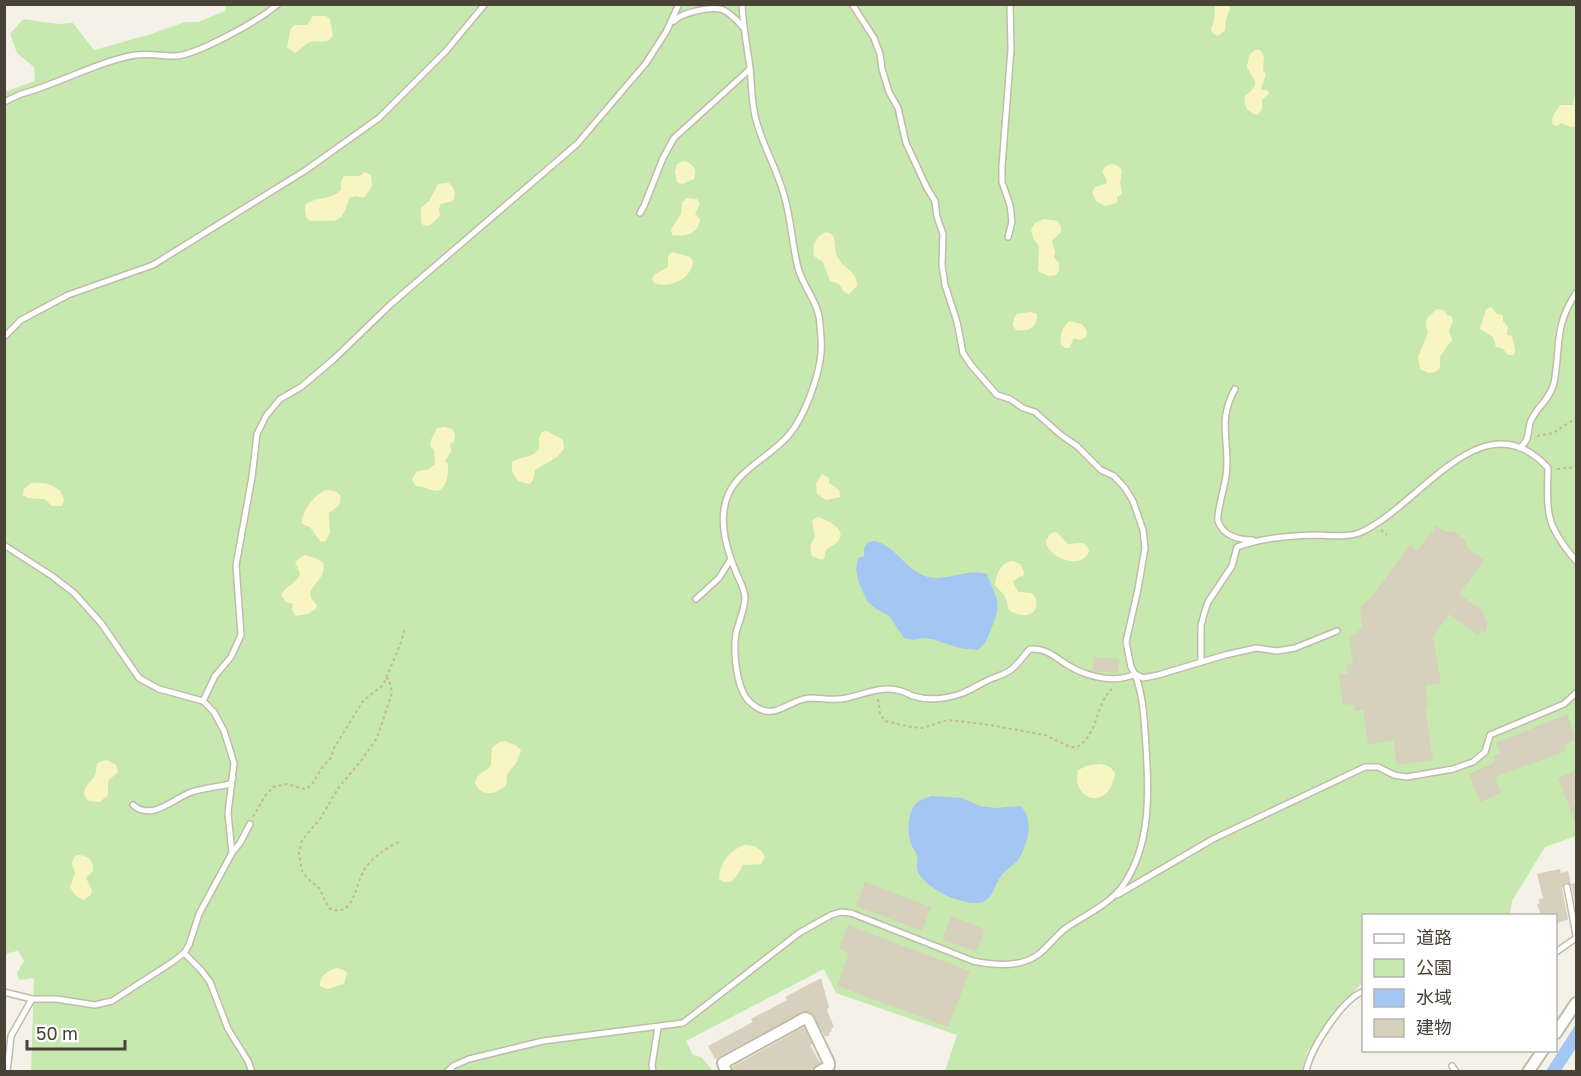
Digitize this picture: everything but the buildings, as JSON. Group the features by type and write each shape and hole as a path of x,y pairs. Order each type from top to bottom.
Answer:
{"street":[{"path":"1557,1032 1576,1004"},
{"path":"726,1071 723,1063 805,1018 808,1019 829,1063 829,1066 819,1071"},
{"path":"1528,1071 1542,1052"}],"lane":[{"path":"4,102 134,55 154,53 176,56 199,50 267,15 278,4"},
{"path":"4,337 21,320 68,296 153,265 306,170 379,118 446,51 485,4"},
{"path":"666,32 679,4"},
{"path":"742,4 743,27 750,69 751,102 784,195 798,268 805,288 816,303 820,321 821,352 817,374 800,418 789,435 741,475 726,498 724,531 731,559 745,596 735,640 736,665 742,692 751,704 766,711 781,710 801,699 834,700 879,690 900,690 935,700 960,694 992,678 1004,675 1015,667 1030,649 1037,648 1052,653 1060,661 1083,673 1102,678 1125,679 1135,674"},
{"path":"852,4 874,38 889,92 898,108 906,143 935,201 937,217 943,234 942,264 945,285 957,322 963,353 998,395 1035,412 1077,446 1101,470 1114,477 1133,501 1143,530 1145,548 1126,642 1131,667 1142,692 1149,776 1147,811 1140,853 1124,884 1113,897"},
{"path":"1008,237 1012,222 1010,205 1002,182 1002,166 1011,49 1010,4"},
{"path":"203,701 215,676 231,657 241,635 236,565 252,477 257,434 266,416 280,399 301,387 334,359 391,304 577,144 646,63 676,18 689,12 717,7 730,13 743,27"},
{"path":"640,213 674,138 750,69"},
{"path":"1520,448 1528,438 1530,423 1548,398 1554,383 1559,330 1576,293"},
{"path":"1235,389 1229,400 1224,425 1227,470 1218,519 1219,524 1234,538 1257,540 1346,536 1358,533 1381,520 1471,451 1496,443 1520,448 1536,455 1548,468 1546,503 1548,517 1554,533 1576,561"},
{"path":"1201,662 1201,626 1208,602 1233,566 1237,547 1257,540"},
{"path":"4,545 74,593 101,623 139,678 159,689 203,701 214,712 224,731 234,762 228,813 232,853"},
{"path":"696,599 719,578 731,559"},
{"path":"1135,674 1143,678 1158,675 1256,648 1277,651 1295,648 1337,631"},
{"path":"447,1071 469,1059 543,1041 683,1023 799,933 841,912 973,961 1021,963 1035,957 1064,930 1113,897 1213,839 1365,767 1378,767 1394,775 1407,777 1453,769 1473,762 1485,752 1490,735 1564,704 1576,693"},
{"path":"133,805 139,810 150,811 188,793 230,783 233,777"},
{"path":"4,992 32,999 56,999 95,1005 112,1001 184,953 192,938 199,914 250,824"},
{"path":"1557,951 1576,937 1567,887"},
{"path":"184,953 210,982 228,1029 252,1071"},
{"path":"1306,1071 1315,1047 1331,1024 1344,1007 1362,992"},
{"path":"8,1071 11,1036 32,999"},
{"path":"653,1071 658,1027"}],"path":[{"path":"1528,438 1553,433 1576,418"},
{"path":"1548,468 1576,467"},
{"path":"250,824 256,809 273,787 287,784 304,789 311,786 323,766 331,758 334,748 361,705 380,688 386,678 405,628"},
{"path":"386,678 389,679 392,693 379,734 361,761 339,787 320,819 302,840 300,853 304,875 319,888 328,908 335,911 344,910 351,903 358,880 369,862 401,841"},
{"path":"879,690 880,714 885,721 911,728 922,728 948,720 984,724 1045,735 1070,747 1077,747 1088,738 1092,731 1105,695 1125,679"}],"green space":[{"path":"226,4 1576,5 1576,836 1545,847 1512,901 1510,914 1362,914 1362,984 1338,1009 1307,1052 1302,1071 945,1071 957,1035 836,993 824,969 686,1041 693,1055 701,1057 713,1071 31,1071 34,978 19,980 17,973 24,961 18,951 7,953 5,958 4,92 35,81 34,67 17,53 10,34 23,19 58,24 73,23 94,50 185,22 198,22 225,11"}],"sand":[{"path":"1215,5 1229,5 1230,8 1225,30 1218,36 1211,30"},
{"path":"313,16 326,16 330,19 333,36 326,41 309,43 295,53 287,47 291,28 295,25 307,25"},
{"path":"1255,50 1260,50 1264,56 1263,71 1266,74 1261,89 1269,91 1262,100 1262,110 1257,115 1245,106 1245,96 1255,85 1247,67 1249,55"},
{"path":"1576,87 1576,126 1571,127 1561,123 1557,126 1553,125 1555,112 1561,105 1573,105"},
{"path":"684,161 694,167 695,175 694,179 682,184 677,182 675,172 677,164"},
{"path":"1112,164 1122,170 1120,182 1122,194 1117,197 1117,203 1105,206 1096,201 1092,192 1095,187 1106,184 1107,181 1102,171 1106,166"},
{"path":"364,172 371,175 372,186 364,198 355,196 349,198 340,218 332,221 310,221 306,217 305,205 336,194 341,190 344,176 360,176"},
{"path":"449,183 454,191 453,201 441,204 440,216 429,226 423,225 421,208 429,201 438,184"},
{"path":"687,198 697,199 700,203 695,214 700,219 699,224 690,233 672,235 671,229 681,214 682,202"},
{"path":"1044,219 1057,221 1061,226 1061,232 1052,241 1054,257 1059,263 1056,275 1048,276 1038,271 1039,246 1034,240 1031,229 1036,222"},
{"path":"826,232 832,234 838,258 855,277 857,286 849,294 844,292 839,284 830,281 823,262 814,256 815,241"},
{"path":"672,252 690,257 693,262 691,268 679,281 667,285 654,283 652,280 654,275 668,267 668,256"},
{"path":"1491,307 1497,314 1503,315 1503,321 1508,327 1507,335 1512,336 1514,355 1508,355 1502,348 1496,347 1493,337 1480,329 1486,309"},
{"path":"1437,309 1444,310 1453,320 1449,331 1452,340 1440,356 1440,368 1429,373 1420,369 1418,357 1428,333 1427,318"},
{"path":"1031,312 1037,314 1034,326 1028,330 1016,330 1013,325 1017,314"},
{"path":"1070,321 1082,324 1087,331 1086,337 1080,340 1074,338 1069,348 1065,348 1061,344 1061,334 1065,325"},
{"path":"437,428 452,429 455,434 454,442 450,444 451,452 445,461 448,464 446,483 436,491 416,486 412,480 416,472 429,469 435,464 434,450 430,446 431,440"},
{"path":"547,431 563,440 564,449 557,457 535,470 530,484 518,481 512,472 512,462 536,452 539,449 539,438 542,432"},
{"path":"822,474 829,478 829,483 839,490 840,497 826,500 817,494 816,483"},
{"path":"31,483 47,484 56,488 63,495 62,506 52,506 44,499 27,498 23,495 24,489"},
{"path":"327,490 335,491 340,495 340,501 338,506 329,513 330,533 325,542 320,541 310,527 302,524 302,519 310,504 318,495"},
{"path":"818,517 835,526 840,533 838,541 825,551 825,557 822,560 812,556 810,551 815,537 812,521"},
{"path":"1054,532 1058,533 1068,544 1083,543 1087,546 1089,551 1085,557 1073,561 1052,553 1046,541"},
{"path":"304,555 318,559 323,563 324,568 310,593 317,605 316,609 308,614 296,616 292,610 293,604 286,602 281,595 300,574 295,562"},
{"path":"1012,561 1020,564 1024,572 1023,576 1013,582 1018,592 1032,593 1036,599 1036,609 1029,614 1012,612 1005,597 995,585 1000,569"},
{"path":"505,741 521,750 517,762 507,774 506,785 498,791 489,793 481,791 475,783 477,777 490,766 492,748 499,742"},
{"path":"107,760 116,765 118,772 108,781 108,795 100,802 88,801 84,794 85,789 96,774 97,764"},
{"path":"1100,764 1109,767 1115,774 1106,793 1092,798 1080,789 1077,781 1078,770"},
{"path":"744,845 756,847 765,857 761,864 743,865 731,882 723,882 719,879 723,862 734,850"},
{"path":"78,855 90,859 93,864 93,871 86,878 92,890 91,895 83,900 75,895 70,887 75,873 72,863"},
{"path":"338,968 347,973 344,984 327,989 320,986 325,974"}],"water":[{"path":"875,541 889,548 918,573 925,576 940,578 971,573 987,574 998,608 990,632 982,646 977,650 959,648 932,639 904,638 889,616 867,601 859,583 856,570 858,558 864,556 864,548 868,542"},
{"path":"932,796 962,798 980,806 995,808 1021,806 1025,811 1029,829 1022,853 1001,876 992,894 983,902 966,902 945,895 927,883 917,869 918,858 909,833 910,815 919,801"},
{"path":"1576,1024 1576,1048 1561,1071 1546,1071"}]}
